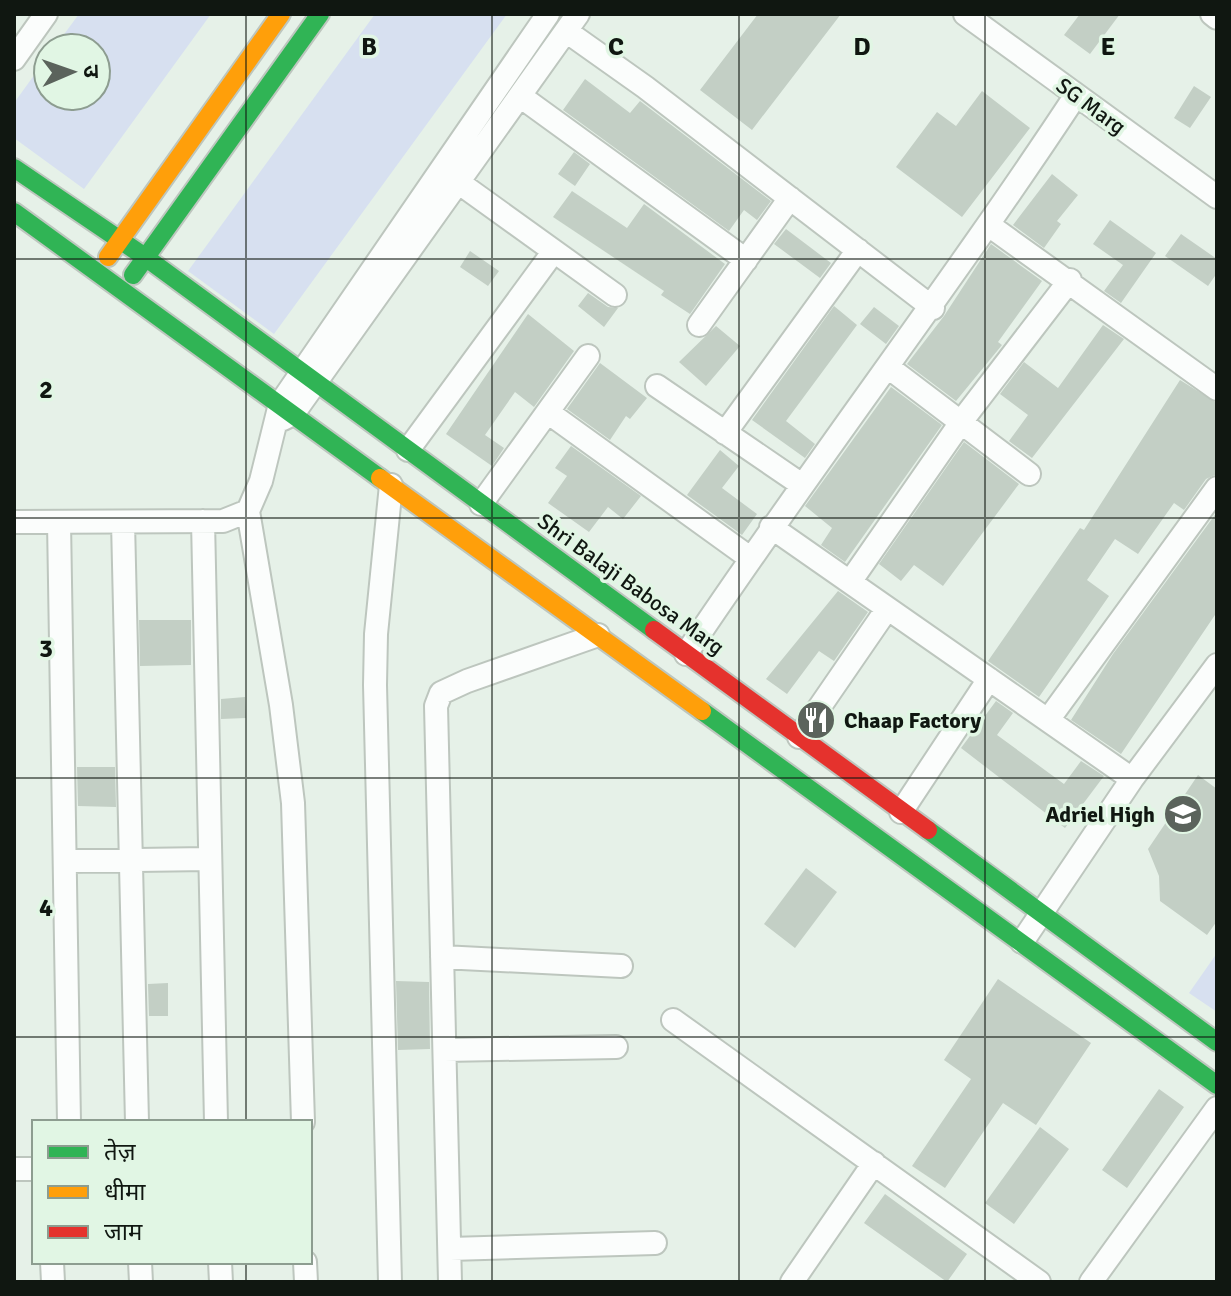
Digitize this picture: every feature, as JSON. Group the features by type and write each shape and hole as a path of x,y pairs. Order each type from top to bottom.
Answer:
{"street":[{"path":"14,59 46,14"},
{"path":"98,273 281,14"},
{"path":"122,290 320,14"},
{"path":"309,377 548,14"},
{"name":"SG Marg","path":"965,14 1217,197"},
{"path":"1212,14 1217,18"},
{"path":"14,522 223,521 248,511 257,495 283,413 458,182 572,22 790,198 933,308"},
{"path":"686,654 771,527 933,308 1076,95"},
{"path":"520,96 746,260"},
{"name":"Shri Balaji Babosa Marg","path":"14,168 145,257 1217,1042"},
{"path":"458,182 615,295"},
{"path":"699,325 790,198"},
{"path":"14,212 283,413 391,485 1217,1085"},
{"path":"990,226 1070,280 1217,389"},
{"path":"725,433 858,250"},
{"path":"408,450 554,251"},
{"path":"850,582 959,425 1070,280"},
{"path":"481,504 588,356"},
{"path":"888,367 959,425 1029,474"},
{"path":"657,386 802,485"},
{"path":"549,413 750,558"},
{"path":"390,1282 375,685 376,634 391,485"},
{"path":"1048,720 1217,488"},
{"path":"248,511 281,705 293,803 303,1120"},
{"path":"203,521 216,1120"},
{"path":"59,522 69,1120"},
{"path":"123,522 137,1120"},
{"path":"771,527 1132,779"},
{"path":"799,737 887,609"},
{"path":"450,1282 436,706 441,693 467,681 598,635"},
{"path":"1022,942 1132,779 1217,665"},
{"path":"901,812 989,679"},
{"path":"65,861 208,859"},
{"path":"442,957 621,966"},
{"path":"673,1020 1039,1282"},
{"path":"445,1050 616,1047"},
{"path":"1091,1282 1217,1108"},
{"path":"792,1282 874,1163"},
{"path":"450,1249 655,1243"}],"shaded area":[{"path":"79,14 211,14 84,189 14,138 14,103 32,78 32,112 112,112 112,32 66,32"},
{"path":"375,14 507,14 274,334 188,271"},
{"path":"1217,953 1217,1012 1189,993"}],"building":[{"path":"758,14 841,14 752,130 700,90"},
{"path":"1080,14 1120,14 1090,54 1064,35"},
{"path":"585,79 630,113 640,101 771,201 757,220 744,210 729,231 563,110"},
{"path":"1194,86 1211,97 1190,128 1174,118"},
{"path":"982,91 1030,128 962,217 896,167 937,112 956,126"},
{"path":"574,152 590,164 575,186 558,174"},
{"path":"1052,174 1078,195 1057,221 1061,224 1044,248 1013,225"},
{"path":"572,191 627,228 644,204 725,264 690,314 661,295 664,291 553,217"},
{"path":"1110,220 1156,253 1121,303 1104,291 1123,265 1093,244"},
{"path":"786,229 831,263 820,278 774,244"},
{"path":"1181,234 1217,259 1217,273 1208,286 1165,256"},
{"path":"991,244 1042,281 998,342 1002,345 956,401 907,364 944,316"},
{"path":"470,251 499,271 488,286 460,267"},
{"path":"588,293 608,307 618,308 604,327 578,306"},
{"path":"834,306 857,325 786,421 815,444 805,458 752,420"},
{"path":"874,307 899,326 886,344 860,324"},
{"path":"528,314 574,351 534,407 515,392 485,435 504,448 492,466 446,434"},
{"path":"1103,325 1124,339 1032,458 1009,441 1028,415 1000,394 1024,362 1058,388"},
{"path":"716,326 740,346 706,386 679,362"},
{"path":"600,363 647,398 630,419 626,416 610,440 567,409"},
{"path":"1180,380 1217,403 1217,474 1206,479 1184,510 1174,503 1138,554 1115,539 1087,580 1109,596 1039,697 988,661 1080,528 1084,530"},
{"path":"891,387 942,425 845,562 821,545 832,528 805,506"},
{"path":"964,442 1019,484 943,586 914,565 901,581 879,564"},
{"path":"571,446 641,496 623,519 608,507 589,532 548,503 567,476 555,468"},
{"path":"720,450 739,466 722,488 757,514 742,535 687,495"},
{"path":"1217,512 1217,612 1121,754 1071,720 1113,654"},
{"path":"838,591 868,612 834,661 819,651 787,694 766,679"},
{"path":"139,620 191,620 191,665 140,666"},
{"path":"245,697 246,718 221,719 221,699"},
{"path":"996,701 1013,713 997,735 1064,784 1081,761 1104,776 1065,828 961,748"},
{"path":"77,767 115,767 116,807 78,806"},
{"path":"1198,775 1217,789 1217,921 1207,935 1160,901 1159,876 1148,849"},
{"path":"806,868 837,892 795,948 764,924"},
{"path":"998,979 1091,1043 1036,1125 1003,1103 945,1188 912,1166 971,1079 944,1060"},
{"path":"396,981 429,982 430,1049 398,1050"},
{"path":"168,983 168,1016 149,1016 148,984"},
{"path":"1159,1089 1184,1107 1127,1188 1102,1170"},
{"path":"1040,1127 1069,1149 1014,1224 985,1203"},
{"path":"885,1194 967,1254 947,1282 864,1223"}],"traffic: fast":[{"path":"133,275 320,14"},
{"path":"14,168 145,257 654,630"},
{"path":"14,212 380,478"},
{"path":"702,711 1217,1085"},
{"path":"928,830 1217,1042"}],"traffic: slow":[{"path":"108,257 281,14"},
{"path":"380,478 702,711"}],"traffic: jam":[{"path":"654,630 928,830"}],"place":[{"name":"Chaap Factory","path":"816,720"},
{"name":"Adriel High","path":"1183,814"}]}
